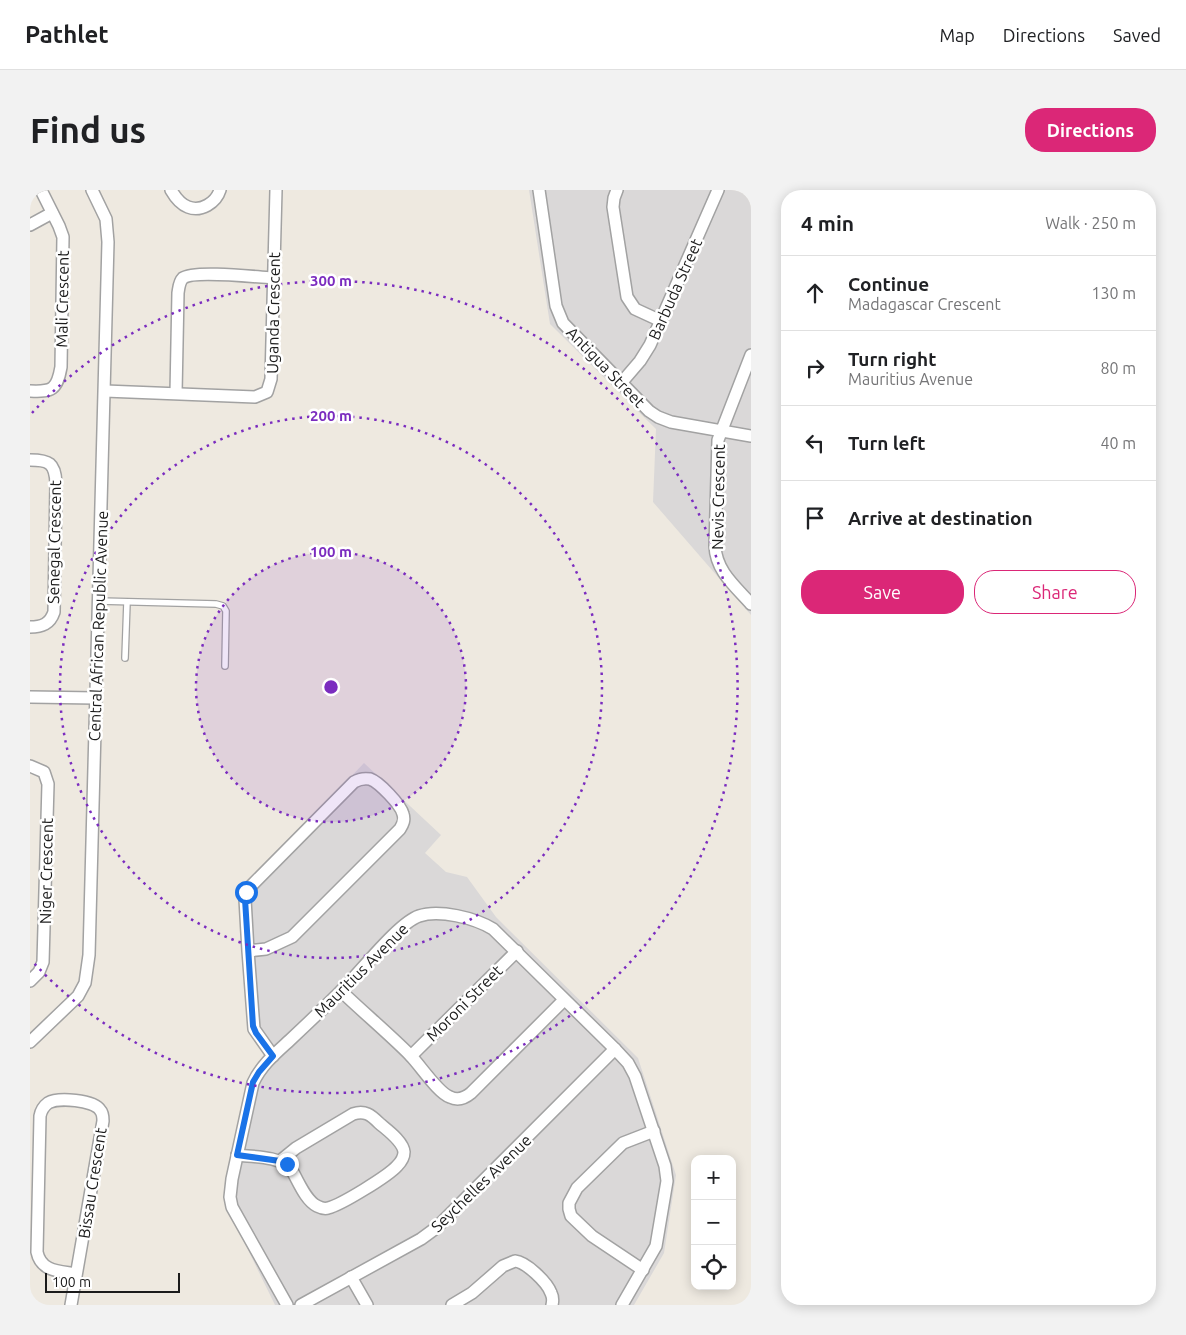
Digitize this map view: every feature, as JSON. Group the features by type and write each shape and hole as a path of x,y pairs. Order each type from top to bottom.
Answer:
{"street":[{"name":"Mali Crescent","path":"30,391 46,391 54,386 58,381 61,367 63,237 41,190"},
{"name":"Central African Republic Avenue","path":"30,1042 78,996 85,983 88,969 108,229 106,219 92,190"},
{"path":"171,190 177,200 187,207 199,208 216,199 220,190"},
{"name":"Uganda Crescent","path":"105,391 256,397 267,392 271,379 276,190"},
{"name":"Antigua Street","path":"539,190 556,306 560,318 570,331 649,411 658,417 670,422 751,436"},
{"path":"616,190 613,207 627,297 635,309 661,321"},
{"name":"Barbuda Street","path":"622,382 646,354 718,190"},
{"path":"30,225 52,213"},
{"path":"176,394 178,293 183,278 201,274 273,278"},
{"name":"Nevis Crescent","path":"750,360 717,442 716,554 718,564 751,604"},
{"name":"Senegal Crescent","path":"30,460 42,461 51,465 56,474 54,612 48,622 38,627 30,627"},
{"path":"30,697 96,698"},
{"name":"Niger Crescent","path":"30,766 44,772 48,784 43,962 40,972 30,981"},
{"path":"248,951 266,949 292,938 400,829 404,819 402,810 375,782 363,778 354,782 249,888 245,899 248,951 253,1026 273,1056"},
{"name":"Mauritius Avenue","path":"287,1305 232,1207 230,1190 253,1082 273,1056 341,992 405,924 425,914 444,914 481,922 493,929 615,1049 633,1070 654,1131 666,1172 667,1186 656,1246 622,1305"},
{"name":"Moroni Street","path":"411,1056 517,951"},
{"path":"341,992 411,1056 446,1096 454,1098 463,1098 471,1093 564,1000"},
{"name":"Seychelles Avenue","path":"301,1305 421,1239 436,1228 615,1049"},
{"name":"Bissau Crescent","path":"71,1305 102,1128 102,1114 98,1107 90,1103 56,1101 47,1104 41,1111 40,1116 36,1252 39,1261 48,1269 76,1274"},
{"path":"237,1155 280,1161 291,1169 310,1201 318,1207 326,1208 387,1175 401,1162 404,1150 401,1144 374,1117 360,1112 353,1114 296,1148 280,1161"},
{"path":"643,1270 592,1236 571,1216 568,1209 571,1196 577,1188 623,1143 654,1131"},
{"path":"452,1305 472,1293 503,1266 515,1261 525,1265 545,1284 552,1295 552,1305"},
{"path":"351,1278 367,1305"}],"lane":[{"path":"98,601 216,604 223,606 226,611 226,666"},
{"path":"126,658 127,602"}],"shaded area":[{"path":"529,190 751,190 751,615 653,502 656,429 550,324"},
{"path":"364,763 441,835 425,853 446,872 467,877 496,917 638,1058 676,1175 664,1253 634,1305 275,1305 224,1201 251,1079 267,1056 250,1033 242,890"}],"route":[{"path":"246,892 253,1026 273,1056 259,1072 250,1090 237,1155 280,1161 287,1164"}]}
